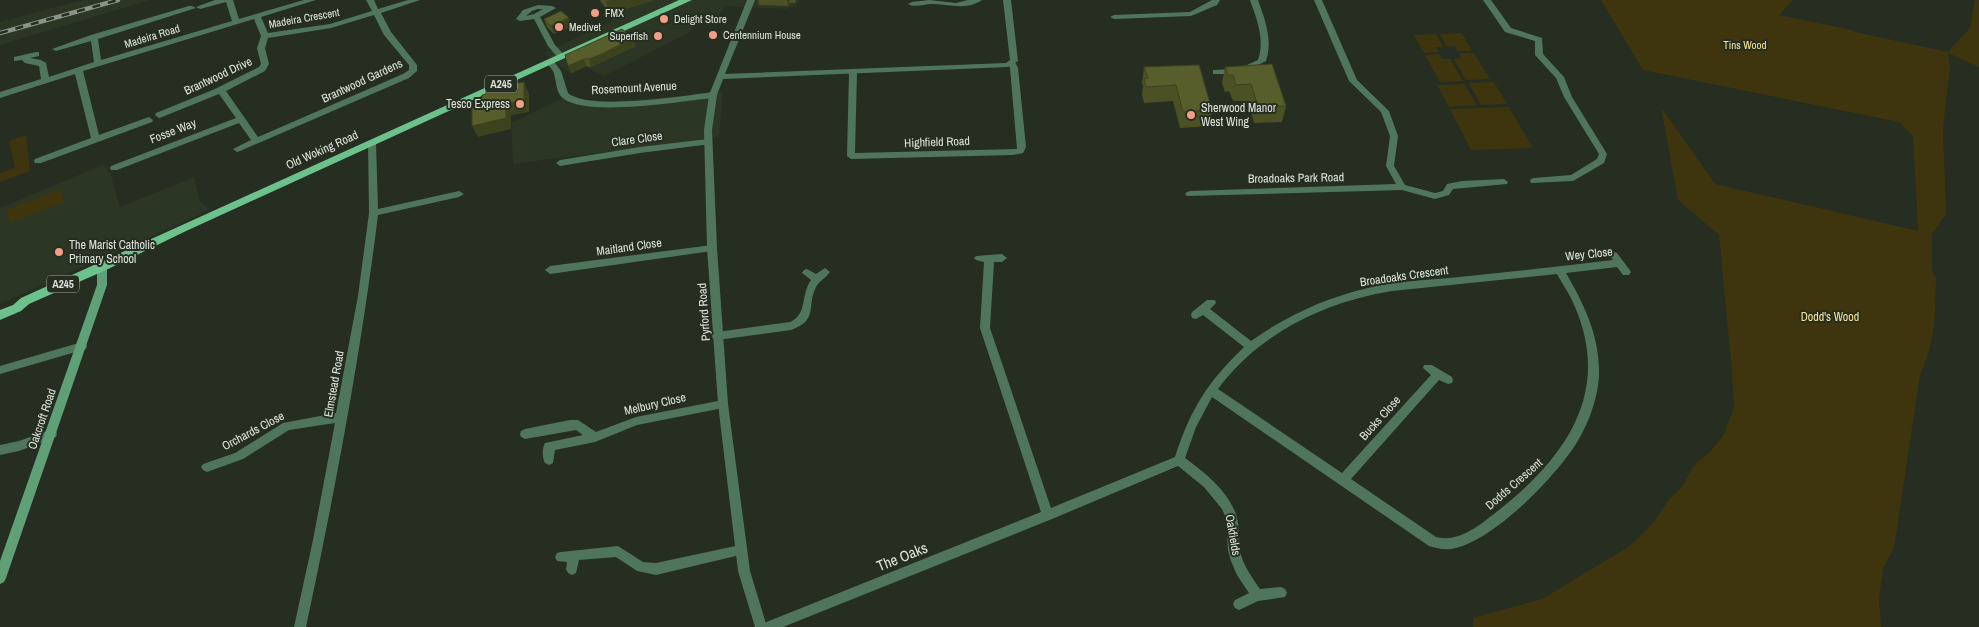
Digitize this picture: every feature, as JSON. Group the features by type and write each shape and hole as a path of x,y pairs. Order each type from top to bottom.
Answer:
{"main road":[{"name":"Old Woking Road","path":"630,25 633,20 671,0"},
{"name":"Old Woking Road","path":"0,315 16,308 25,301 102,267 180,229 687,0"},
{"name":"Oakcroft Road","path":"0,578 82,346 102,285 102,267"},
{"name":"Old Woking Road","path":"0,307 12,302 25,301"}],"street":[{"path":"56,49 223,0"},
{"path":"229,0 236,22"},
{"name":"Madeira Road","path":"0,95 312,0"},
{"name":"Brantwood Gardens","path":"237,149 413,71 413,65 387,33 375,13 370,0"},
{"path":"375,13 416,0"},
{"name":"Pyrford Road","path":"751,0 713,95 709,118 708,142 717,336 723,404 740,550 750,596 761,627"},
{"path":"912,4 932,2 956,5 978,0"},
{"name":"Highfield Road","path":"853,72 851,156 1020,151 1022,147 1014,68 1012,64 1014,61 1007,0"},
{"path":"1114,17 1191,14 1214,3 1216,0"},
{"path":"1216,72 1239,71 1262,61 1267,51 1264,29 1254,0"},
{"path":"1318,0 1353,82 1385,111 1394,136 1390,166 1402,187"},
{"path":"1487,0 1508,30 1539,40 1539,55 1560,77 1568,97 1603,154 1601,161 1573,178 1534,181"},
{"name":"Madeira Crescent","path":"265,36 331,26 375,13"},
{"name":"Brantwood Drive","path":"160,116 262,69 265,64 261,48 265,36 257,16"},
{"path":"536,16 552,46 561,56"},
{"path":"94,37 98,64"},
{"path":"36,54 20,58 43,65 45,81"},
{"name":"Rosemount Avenue","path":"550,62 557,68 563,93 568,98 576,101 611,104 713,95"},
{"path":"720,77 1012,64"},
{"path":"79,71 96,140"},
{"path":"220,90 256,141"},
{"name":"Fosse Way","path":"114,168 241,119"},
{"path":"38,161 149,120"},
{"name":"Clare Close","path":"567,164 640,150 708,142"},
{"name":"Elmstead Road","path":"300,627 363,296 374,213 372,143"},
{"name":"Broadoaks Park Road","path":"1190,194 1402,187 1435,196 1446,193 1450,186 1504,182"},
{"path":"374,213 459,194"},
{"name":"Maitland Close","path":"550,270 712,248"},
{"path":"1002,258 984,258 985,328 1048,515"},
{"name":"Wey Close","path":"1560,270 1617,259 1626,272"},
{"name":"Broadoaks Crescent","path":"1179,460 1195,418 1211,390 1228,367 1250,346 1296,316 1333,302 1368,292 1560,270"},
{"name":"Dodds Crescent","path":"1211,390 1433,542 1448,545 1462,541 1507,511 1555,466 1573,443 1585,416 1592,388 1594,359 1586,320 1575,294 1560,270"},
{"path":"717,336 790,326 800,322 806,315 810,291 817,278 826,272"},
{"path":"807,273 817,278"},
{"path":"1203,309 1250,346"},
{"path":"0,370 82,346"},
{"name":"Bucks Close","path":"1343,480 1433,371 1448,380"},
{"name":"Melbury Close","path":"549,460 549,446 595,437 636,421 723,404"},
{"name":"Orchards Close","path":"207,467 239,456 287,426 341,417"},
{"path":"526,434 578,425 595,437"},
{"path":"0,450 20,446 52,434"},
{"name":"The Oaks","path":"768,627 1048,515 1179,460"},
{"name":"Oakfields","path":"1179,460 1202,479 1226,506 1232,520 1235,555 1239,568 1257,596"},
{"path":"561,557 618,551 642,567 656,569 740,550"},
{"path":"572,568 574,555"},
{"path":"1239,604 1257,596 1281,593"}],"shaded area":[{"path":"83,0 150,0 0,45 0,22"},
{"path":"599,0 799,0 797,5 787,9 725,6 717,19 698,21 690,32 604,76 586,67 571,74 544,53 613,21"},
{"path":"723,92 719,137 513,164 511,123 572,94 583,101 609,102"},
{"name":"The Marist Catholic Primary School","path":"105,164 108,173 110,172 120,207 194,177 199,200 210,210 0,304 0,208"}],"green space":[{"path":"1601,0 1793,0 1779,15 1948,52 1970,28 1975,0 1979,0 1979,67 1948,53 1950,67 1943,129 1946,214 1932,234 1932,271 1936,278 1934,327 1929,350 1920,375 1894,548 1883,568 1879,599 1881,627 1473,627 1473,618 1542,599 1630,546 1654,522 1669,499 1682,487 1694,465 1710,452 1723,436 1734,408 1719,235 1678,200 1661,107 1715,184 1918,231 1913,136 1899,122 1643,70"},
{"path":"1462,33 1472,51 1457,51 1455,46 1447,47 1440,34"},
{"path":"1436,34 1443,47 1436,47 1439,52 1424,53 1414,35"},
{"path":"1459,53 1474,53 1490,79 1466,80 1454,59 1461,58"},
{"path":"1439,54 1442,59 1450,59 1463,81 1440,82 1425,55"},
{"path":"1494,82 1507,104 1481,105 1469,83"},
{"path":"1464,84 1477,105 1449,107 1437,85"},
{"path":"1509,107 1533,148 1471,150 1450,109"},
{"path":"26,135 30,171 0,182 0,173 15,168 9,141"},
{"path":"60,189 65,202 10,223 6,210"}],"building":[{"path":"561,11 569,18 551,26 544,19"},
{"path":"622,29 633,38 602,54 568,66 565,55"},
{"path":"1272,64 1286,106 1258,106 1251,84 1236,85 1233,75 1228,75 1225,67"},
{"path":"1199,65 1212,110 1183,112 1176,85 1146,87 1144,79 1148,78 1144,67"},
{"path":"524,82 524,101 506,104 506,118 472,126 472,108 475,107 476,99 482,98 486,91 492,88"}],"railway":[{"path":"0,33 118,0"}],"place":[{"name":"FMX","path":"595,13"},
{"name":"Delight Store","path":"664,19"},
{"name":"Medivet","path":"559,27"},
{"name":"Centennium House","path":"713,35"},
{"name":"Superfish","path":"658,36"},
{"name":"Tesco Express","path":"520,104"},
{"name":"Sherwood Manor West Wing","path":"1191,115"},
{"name":"The Marist Catholic Primary School","path":"59,252"}],"park label":[{"name":"Tins Wood","path":"1745,45"},
{"name":"Dodd's Wood","path":"1830,317"}]}
